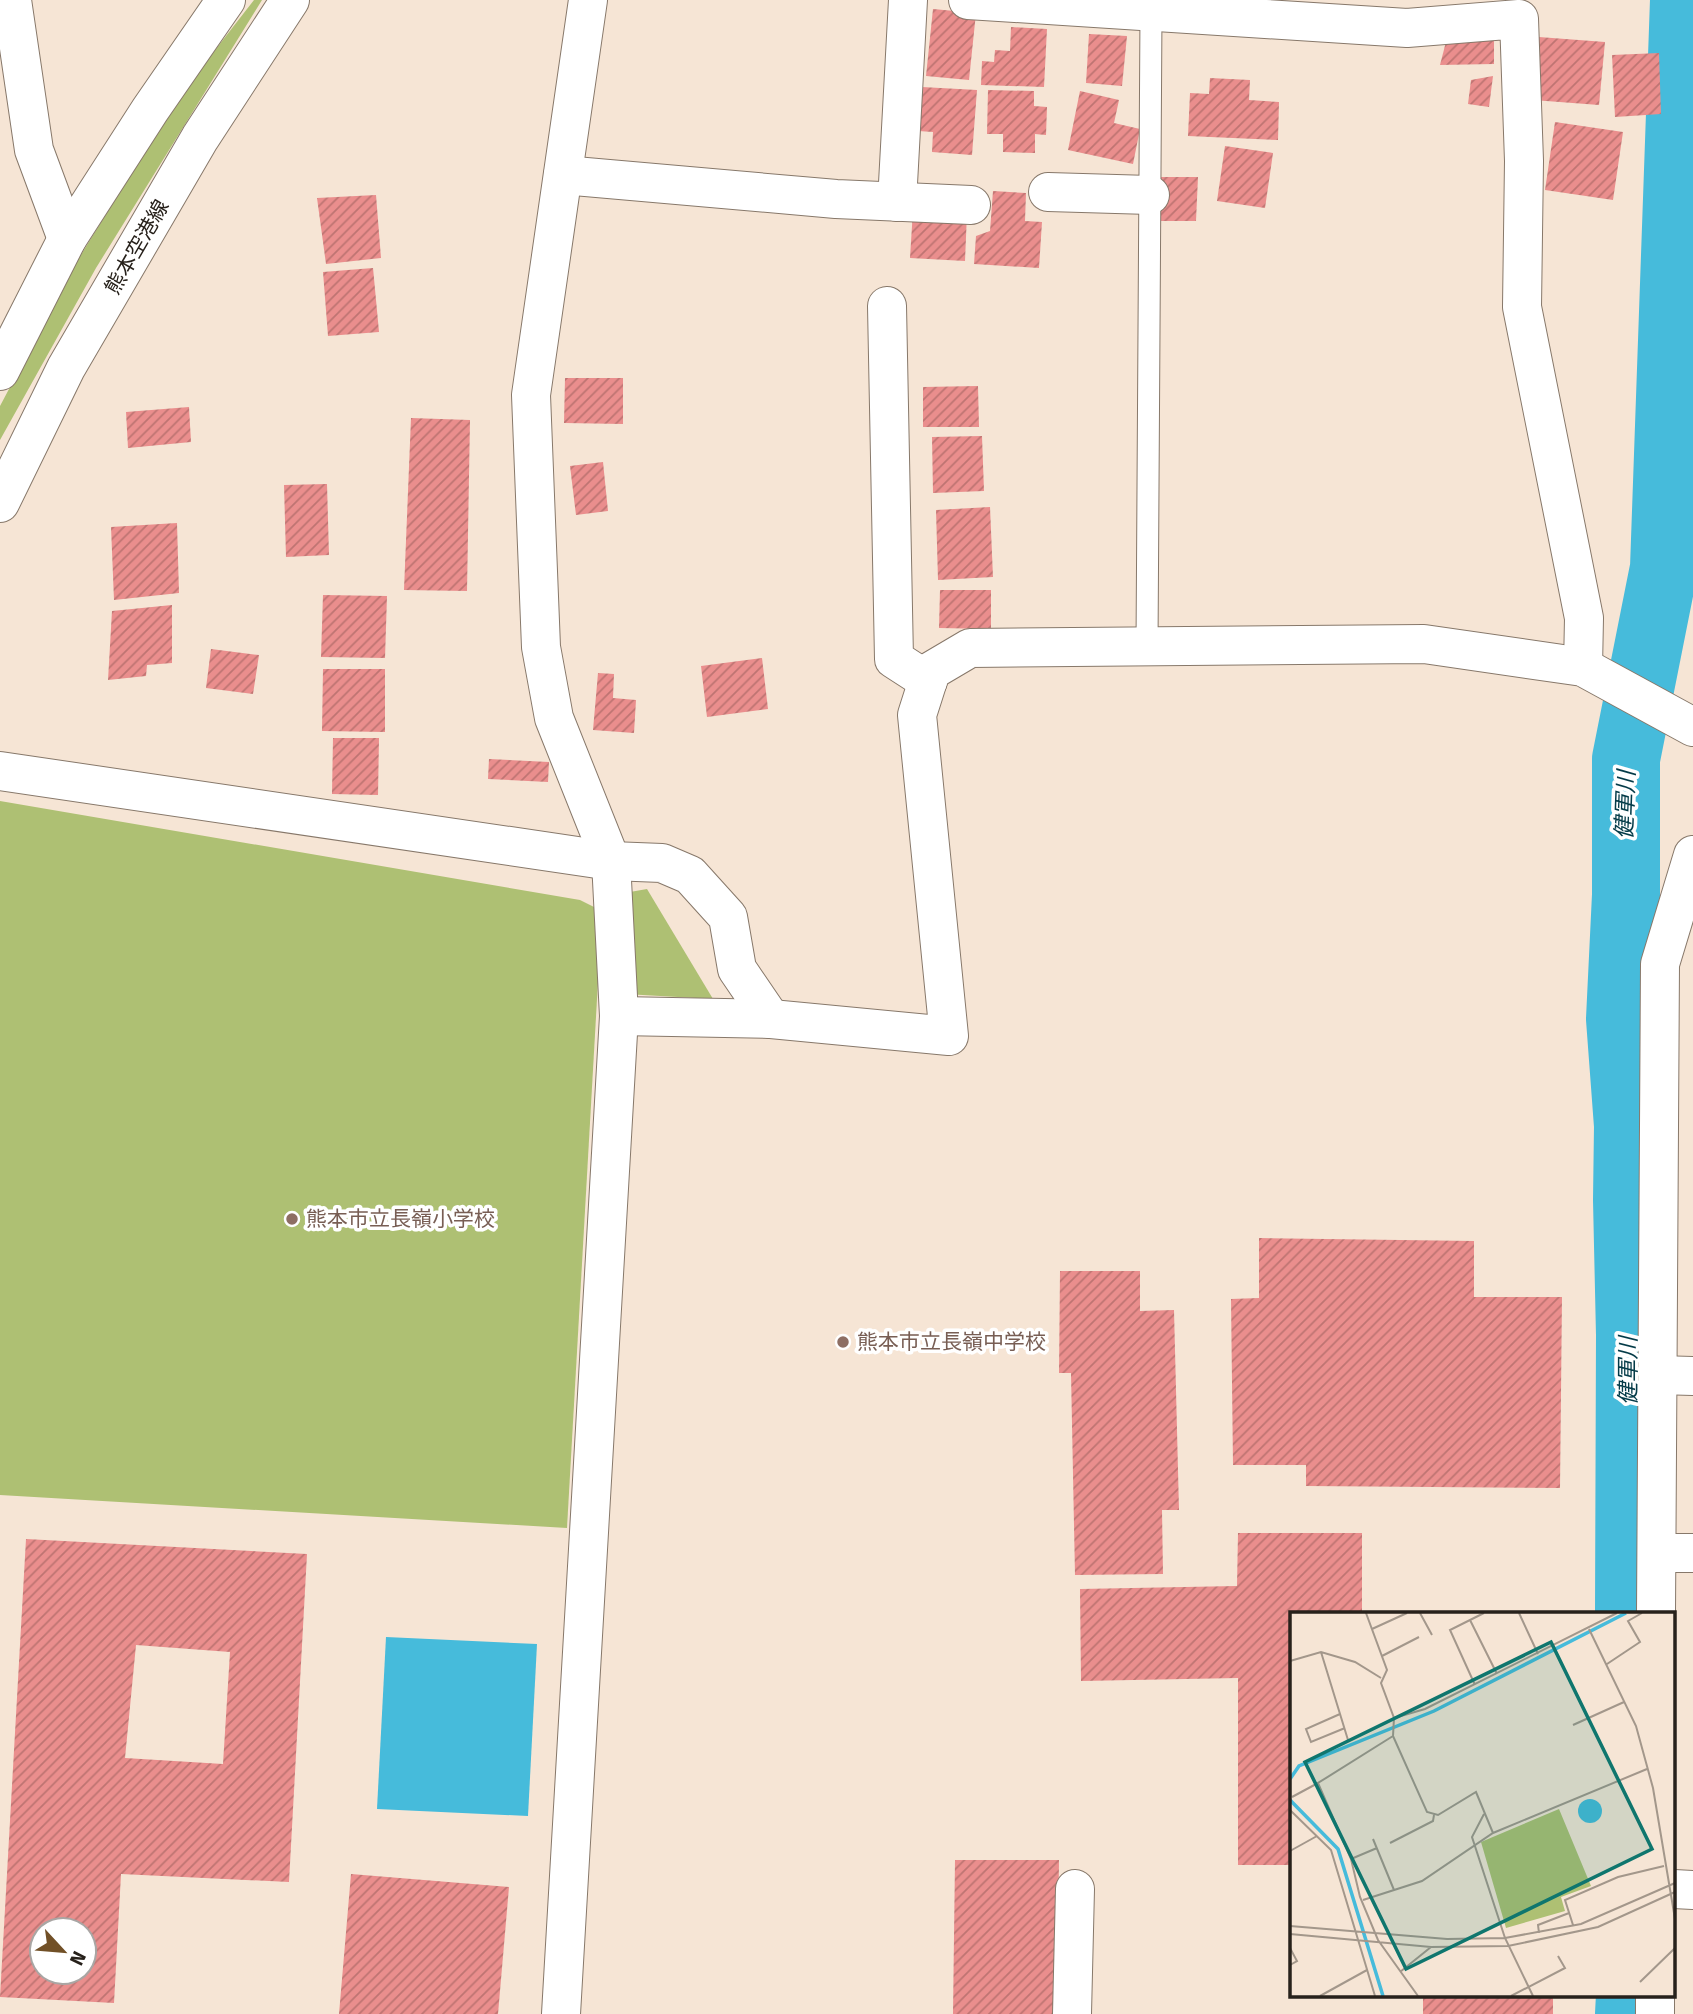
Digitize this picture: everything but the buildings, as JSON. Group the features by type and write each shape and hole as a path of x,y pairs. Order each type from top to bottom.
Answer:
{"street":[{"path":"12,0 34,150 67,239"},
{"path":"0,371 67,239 150,110 226,0"},
{"name":"熊本空港線","path":"0,503 66,368 200,138 290,0"},
{"path":"561,2014 619,1016 611,861 554,718 541,647 531,395 588,0"},
{"path":"897,202 908,0"},
{"path":"968,0 1407,28 1518,10 1524,161 1522,307 1584,618 1583,667"},
{"path":"563,175 836,199 971,205"},
{"path":"1048,192 1150,195"},
{"path":"887,306 894,659 928,681"},
{"path":"619,1016 771,1019 949,1036 917,715 931,671 970,648 1424,644 1583,667 1693,727"},
{"path":"0,771 611,861 662,863 690,875 728,917 737,969 771,1019"},
{"path":"1656,1612 1675,1553 1676,1376 1660,964 1693,855"},
{"path":"1072,2014 1076,1889"},
{"path":"1655,1996 1655,2014"}],"lane":[{"path":"1147,646 1150,13"}],"green space":[{"path":"254,0 262,0 96,268 0,440 0,406 77,261 180,95"},
{"name":"熊本市立長嶺小学校","path":"0,801 580,900 602,911 567,1528 0,1495"},
{"path":"647,889 713,999 625,994 630,892"}],"water":[{"path":"386,1637 537,1644 528,1816 377,1809"}],"waterway":[{"name":"健軍川","path":"1629,1612 1628,1126 1620,1019 1626,895 1626,759 1664,568 1684,0"},
{"name":"健軍川","path":"1629,2014 1630,1996"}],"place":[{"name":"熊本市立長嶺小学校","path":"292,1219"},
{"name":"熊本市立長嶺中学校","path":"843,1342"}]}
